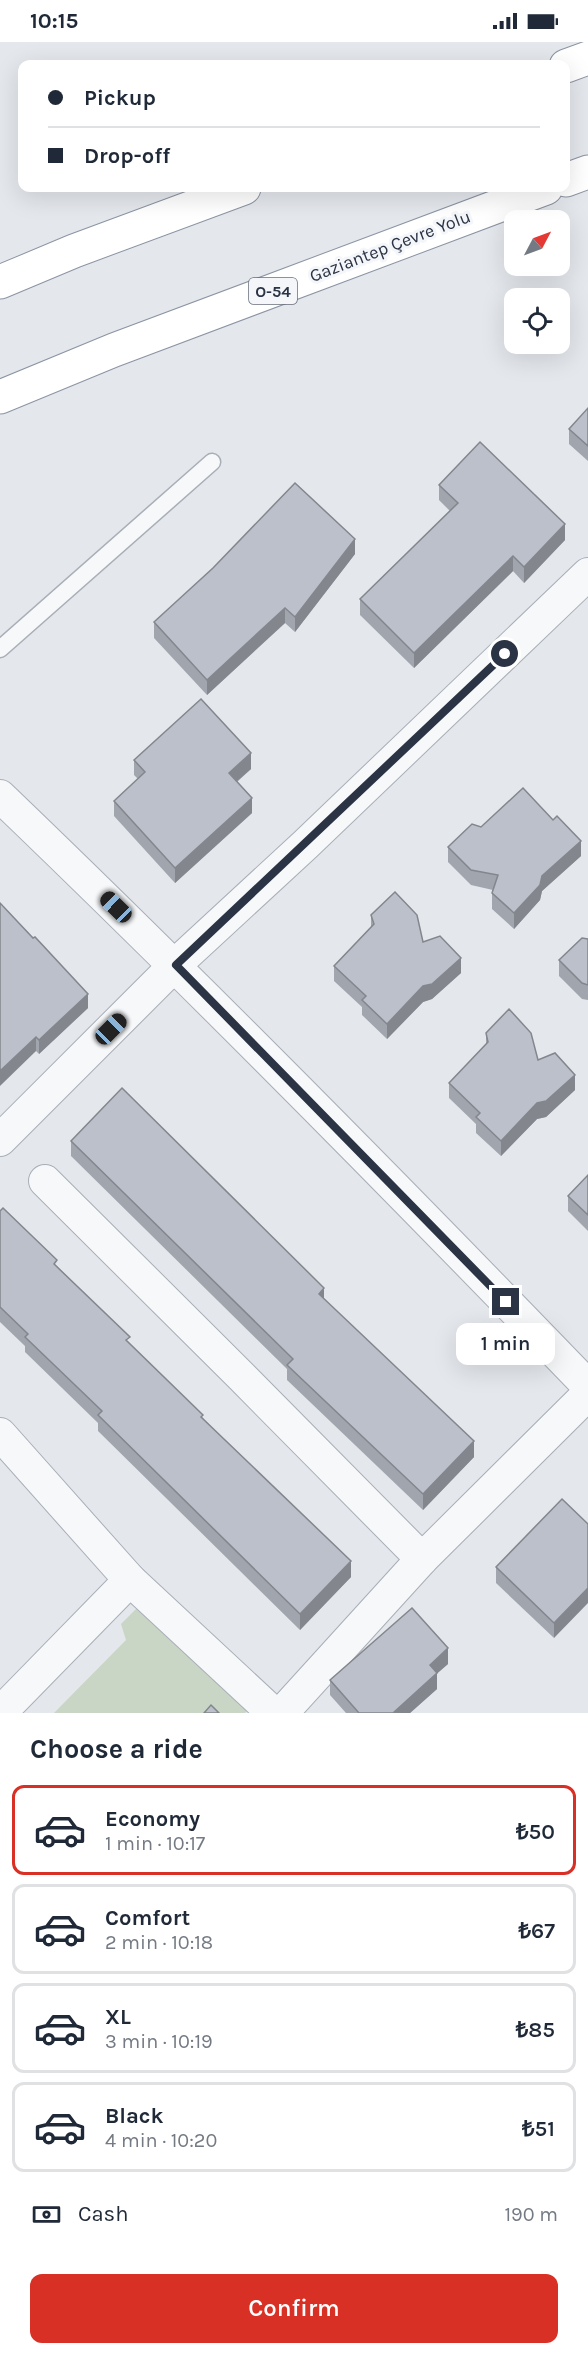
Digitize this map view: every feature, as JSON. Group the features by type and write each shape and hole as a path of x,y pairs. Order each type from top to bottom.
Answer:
{"highway":[{"path":"570,65 588,58"},
{"path":"570,179 588,172"},
{"path":"0,282 74,251 233,192"},
{"name":"Gaziantep Çevre Yolu","path":"0,397 114,351 535,192"}],"street":[{"path":"0,1140 176,965 588,574"},
{"path":"0,796 176,965 588,1386"},
{"path":"45,1181 422,1559"},
{"path":"282,1713 422,1559 588,1394"},
{"path":"0,1434 130,1580 273,1713"},
{"path":"0,1713 130,1580"}],"lane":[{"path":"0,650 212,462"}],"green space":[{"path":"147,1598 251,1707 245,1713 54,1713 126,1640 121,1624"}],"building":[{"path":"588,408 588,446 569,429"},
{"path":"480,442 565,524 524,567 513,556 414,653 360,599 458,503 439,485"},
{"path":"295,483 355,539 295,617 285,608 207,680 154,622 213,568"},
{"path":"201,699 251,753 229,773 252,798 175,868 114,801 145,772 134,760"},
{"path":"523,788 553,820 557,816 581,841 542,876 540,885 514,913 492,893 498,875 471,870 448,847 472,824 481,827"},
{"path":"395,892 417,915 423,942 440,936 461,958 432,984 423,986 387,1024 362,1000 366,996 334,966 374,924 371,915"},
{"path":"0,903 88,994 39,1040 36,1037 0,1071"},
{"path":"582,938 588,939 588,985 582,983 559,960"},
{"path":"509,1009 531,1033 538,1060 555,1053 575,1075 546,1101 537,1103 501,1141 476,1117 480,1113 449,1083 488,1042 486,1033"},
{"path":"122,1088 324,1288 319,1294 474,1441 423,1494 287,1365 293,1359 71,1141"},
{"path":"588,1175 588,1215 568,1196"},
{"path":"3,1208 57,1260 54,1264 130,1337 126,1340 203,1415 201,1417 351,1561 300,1614 98,1415 102,1411 25,1337 28,1334 0,1307 0,1211"},
{"path":"562,1499 588,1524 588,1588 554,1623 496,1567"},
{"path":"412,1608 448,1648 430,1665 437,1673 393,1713 359,1713 330,1680"},
{"path":"211,1705 219,1713 204,1713"}],"route":[{"path":"505,654 176,965 506,1302"}]}
